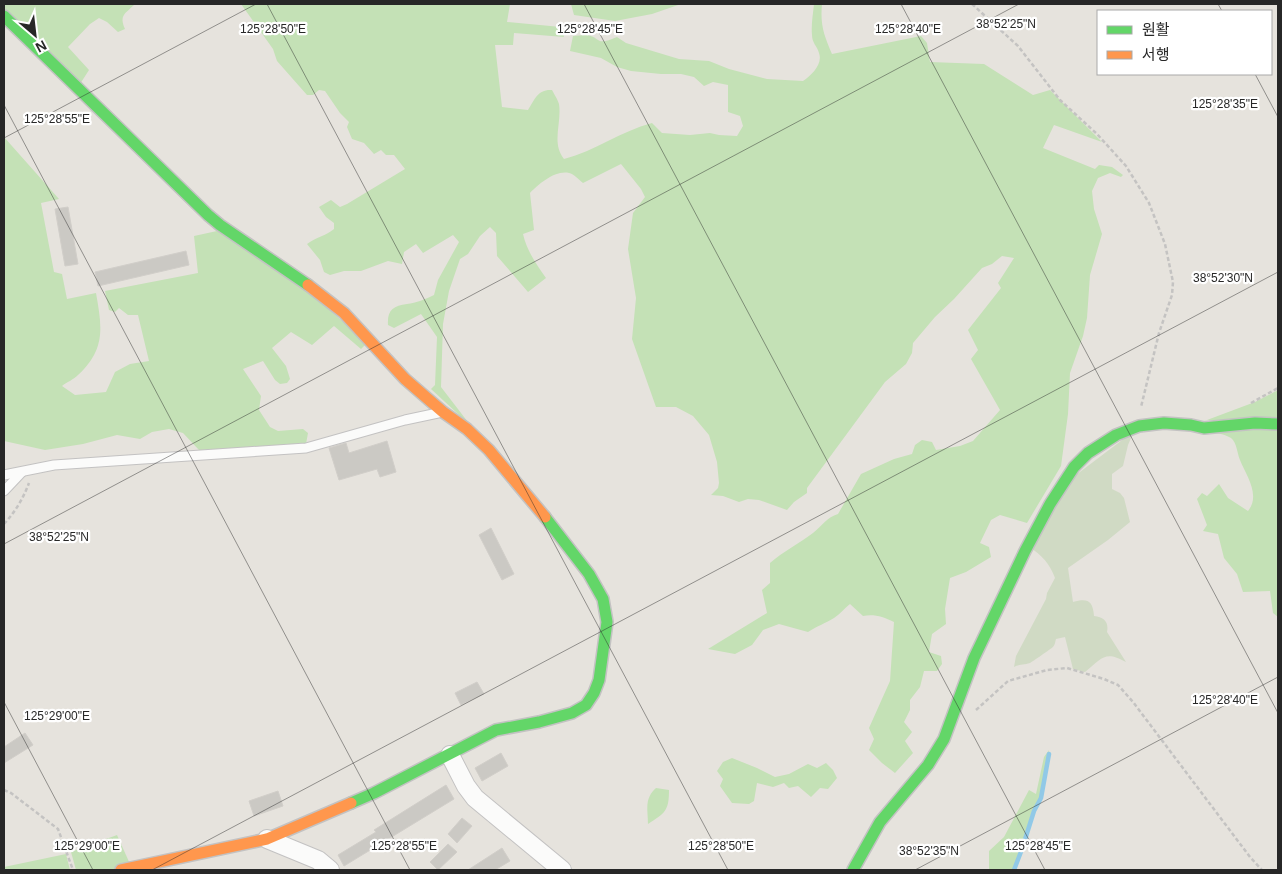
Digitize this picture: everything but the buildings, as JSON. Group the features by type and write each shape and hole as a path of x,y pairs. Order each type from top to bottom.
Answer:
{"street":[{"path":"4,16 208,215 330,301 344,313 405,379 490,450 589,574 603,599 607,622 599,680 594,693 586,705 572,713 548,720 496,730 374,792 267,839 121,870"},
{"path":"854,870 880,822 928,765 944,739 974,658 1025,551 1054,497 1074,468 1088,453 1116,435 1139,426 1164,423 1204,428 1255,422 1278,424"},
{"path":"450,755 466,786 475,798 562,870"},
{"path":"267,839 318,860 330,870"}],"lane":[{"path":"4,475 54,465 306,448 405,420 443,412"},
{"path":"4,491 22,472"}],"path":[{"path":"972,4 1018,46 1060,100 1097,134 1119,159 1149,203 1164,244 1173,282 1172,295 1160,333 1140,414 1139,426"},
{"path":"4,524 25,495 35,469"},
{"path":"974,712 1008,681 1047,670 1067,668 1118,685 1262,870"},
{"path":"4,790 58,829 73,870"}],"green space":[{"path":"4,4 135,4 123,18 125,29 118,32 107,22 99,18 90,24 68,47 89,70 80,84 4,9"},
{"path":"241,4 510,4 507,22 561,27 564,37 514,33 513,45 495,45 502,107 528,110 540,93 552,90 559,104 557,140 560,153 564,159 652,123 662,133 690,135 710,133 737,136 743,126 740,116 728,112 728,85 713,82 704,86 694,77 681,74 631,71 617,67 601,58 570,51 573,36 586,35 599,41 617,37 626,43 679,59 709,61 729,69 767,79 803,81 810,76 818,65 820,57 812,38 814,4 822,4 823,30 832,54 921,36 927,43 930,62 984,64 1033,95 1050,90 1102,142 1054,125 1043,148 1095,169 1099,165 1112,167 1123,175 1121,177 1110,173 1098,178 1092,191 1094,209 1102,234 1090,275 1087,318 1083,336 1070,373 1068,414 1061,466 1027,523 1000,515 991,520 980,543 989,547 991,557 966,572 950,578 945,609 946,624 932,634 929,652 941,656 942,664 937,671 924,671 920,687 910,700 910,710 904,722 912,732 905,741 913,753 895,773 869,750 874,739 869,728 890,681 894,622 879,616 863,616 850,604 834,618 808,632 779,624 763,630 752,645 735,654 708,649 767,613 762,590 770,583 770,563 813,533 831,517 838,514 861,474 894,459 912,454 915,445 922,440 932,442 936,450 960,446 973,441 1000,410 971,359 978,350 968,330 1001,288 998,283 1014,258 1002,256 992,264 982,268 935,317 913,343 912,353 906,364 885,382 807,488 807,493 794,502 787,510 759,500 748,499 739,502 723,496 711,495 718,488 719,483 717,462 709,435 693,416 676,407 656,407 632,339 636,298 628,249 633,213 645,197 641,189 621,164 583,183 571,174 558,174 543,182 530,193 534,230 523,234 529,252 546,278 528,292 497,256 496,233 490,227 480,236 468,254 460,259 449,291 443,324 441,387 471,426 431,389 435,385 437,337 421,314 394,328 388,325 390,312 395,308 434,295 438,280 459,242 453,235 423,253 416,244 404,252 402,264 388,261 361,271 344,271 330,275 324,272 320,260 307,244 334,229 334,223 326,217 319,207 331,200 340,207 347,204 405,169 394,155 386,155 381,150 374,154 364,143 352,139 347,127 349,122 340,113 325,91 319,90 313,95 307,95 277,61 273,49"},
{"path":"571,4 681,4 652,14 615,21 574,15"},
{"path":"4,137 59,199 41,203 54,272 62,274 67,299 96,293 100,316 98,347 87,365 76,377 62,386 75,395 106,392 115,372 130,364 149,361 138,315 128,315 119,308 115,312 109,310 105,291 198,273 194,236 217,231 295,279 367,343 361,349 334,326 312,345 291,332 272,348 286,366 290,379 287,383 280,384 275,380 263,361 243,369 261,396 259,410 270,427 278,431 303,429 308,433 306,444 199,450 183,433 169,429 152,432 140,439 117,435 83,444 45,450 4,441"},
{"path":"1278,390 1278,421 1207,420 1255,402"},
{"path":"1278,427 1278,617 1273,613 1270,591 1243,592 1237,574 1224,558 1218,534 1203,531 1207,525 1197,499 1202,493 1207,496 1219,484 1228,498 1248,511 1252,505 1253,492 1236,445 1226,435 1208,431"},
{"path":"1134,431 1128,445 1123,466 1112,474 1112,489 1120,493 1124,498 1130,522 1068,568 1073,602 1086,600 1091,603 1094,616 1105,621 1107,632 1126,662 1119,658 1108,656 1085,672 1073,669 1065,637 1056,639 1053,647 1030,663 1014,667 1016,656 1055,578 1045,560 1029,547 1068,481"},
{"path":"1049,750 1040,797 1032,811 1013,870 989,870 989,851 1004,837 1029,790 1036,794 1044,757"},
{"path":"732,758 775,777 789,774 808,764 817,768 826,763 833,770 837,778 828,789 820,788 811,797 798,786 789,788 784,783 773,787 757,783 754,801 749,804 732,803 720,786 723,779 717,771 723,762"},
{"path":"656,788 669,790 668,803 665,811 648,824 648,800"},
{"path":"117,835 130,864 112,870 76,870 71,852"},
{"path":"66,854 70,870 4,870 4,867"}],"waterway":[{"path":"1014,870 1034,811 1041,798 1049,754"}],"traffic: fast":[{"path":"4,16 208,215 308,285"},
{"path":"853,870 880,822 928,765 944,739 974,658 1025,551 1050,504 1074,467 1088,453 1116,435 1139,426 1164,423 1204,428 1255,423 1278,424"},
{"path":"351,803 496,730 539,722 572,713 586,705 594,693 599,680 607,622 603,599 589,574 545,517"}],"traffic: slow":[{"path":"308,285 344,313 405,379 443,412 467,429 489,450 545,517"},
{"path":"121,870 267,839 351,803"}]}
